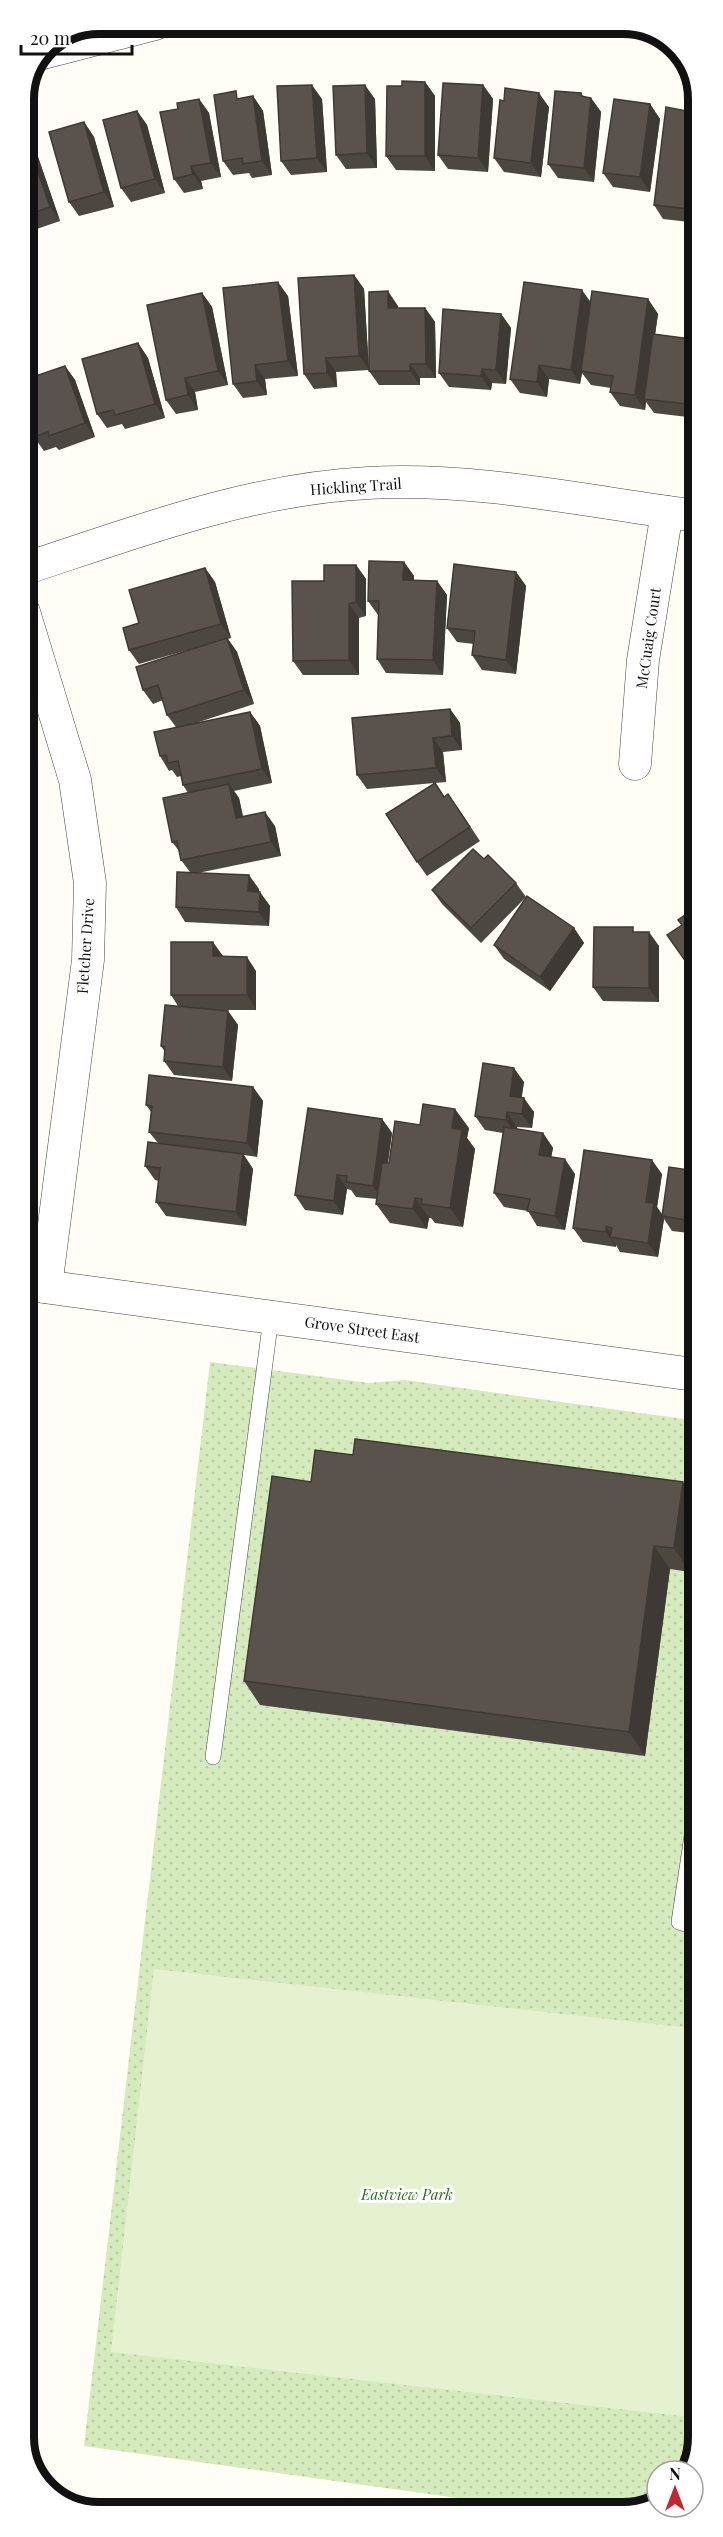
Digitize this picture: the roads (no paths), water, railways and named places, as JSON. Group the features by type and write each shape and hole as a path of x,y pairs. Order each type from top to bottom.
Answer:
{"street":[{"path":"61,48 116,34"},
{"name":"Hickling Trail","path":"34,566 236,502 367,483 446,483 551,493 683,514"},
{"name":"McCuaig Court","path":"635,764 644,660 683,514"},
{"name":"Fletcher Drive","path":"34,645 75,780 90,883 88,960 35,1286"},
{"name":"Grove Street East","path":"35,1286 688,1375"}],"lane":[{"path":"213,1757 271,1318"},
{"path":"688,1862 679,1922 688,1925"}],"park label":[{"name":"Eastview Park","path":"407,2195"}]}
